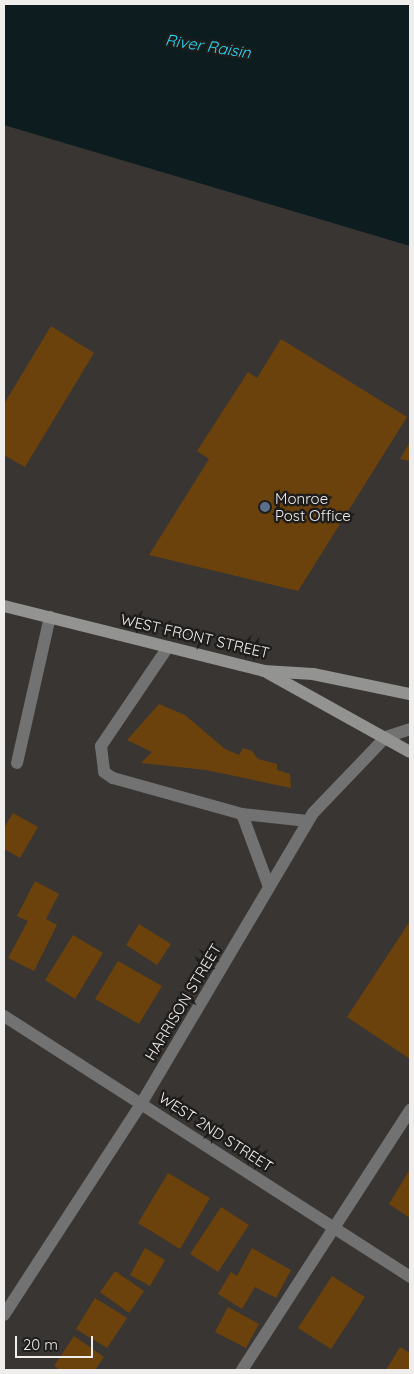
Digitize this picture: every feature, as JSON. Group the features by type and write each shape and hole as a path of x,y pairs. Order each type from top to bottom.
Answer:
{"street":[{"name":"WEST FRONT STREET","path":"4,606 264,671 313,674 410,694"},
{"path":"17,763 50,617"},
{"path":"168,647 105,738 101,746 104,772 113,778 242,814 308,821"},
{"path":"264,671 410,752"},
{"path":"386,737 410,730"},
{"name":"HARRISON STREET","path":"4,1315 142,1104 308,821 386,737"},
{"path":"242,814 270,887"},
{"name":"WEST 2ND STREET","path":"4,1016 410,1277"},
{"path":"242,1370 410,1110"}],"water":[{"name":"River Raisin","path":"4,4 410,4 410,246 4,125"}],"building":[{"path":"51,326 94,353 25,467 4,455 4,404"},
{"name":"Monroe Post Office","path":"281,339 407,417 298,591 149,555 209,459 197,451 248,372 257,378"},
{"path":"410,442 410,461 400,459"},
{"path":"159,704 185,715 225,749 239,755 243,748 252,751 258,759 277,764 277,770 290,774 291,788 206,770 141,763 152,752 127,740"},
{"path":"13,813 38,827 20,858 4,849 4,828"},
{"path":"35,881 59,894 46,919 57,925 34,971 8,958 28,921 17,916"},
{"path":"410,921 410,1059 347,1017"},
{"path":"139,924 171,944 157,965 126,945"},
{"path":"73,935 103,953 75,999 45,980"},
{"path":"118,961 162,986 139,1024 95,999"},
{"path":"410,1169 410,1218 389,1204"},
{"path":"168,1173 210,1198 180,1249 138,1223"},
{"path":"221,1207 249,1225 218,1272 190,1254"},
{"path":"145,1248 165,1260 150,1286 130,1275"},
{"path":"252,1248 291,1270 276,1298 255,1287 242,1309 218,1294 231,1272 237,1276"},
{"path":"115,1271 144,1291 129,1313 100,1292"},
{"path":"332,1276 365,1297 331,1349 298,1328"},
{"path":"95,1298 127,1318 107,1348 76,1329"},
{"path":"228,1307 259,1324 246,1348 215,1332"},
{"path":"74,1336 104,1357 95,1370 60,1370 54,1366"},
{"path":"400,1347 410,1353 410,1370 386,1370"}],"place":[{"name":"Monroe Post Office","path":"265,507"}]}
